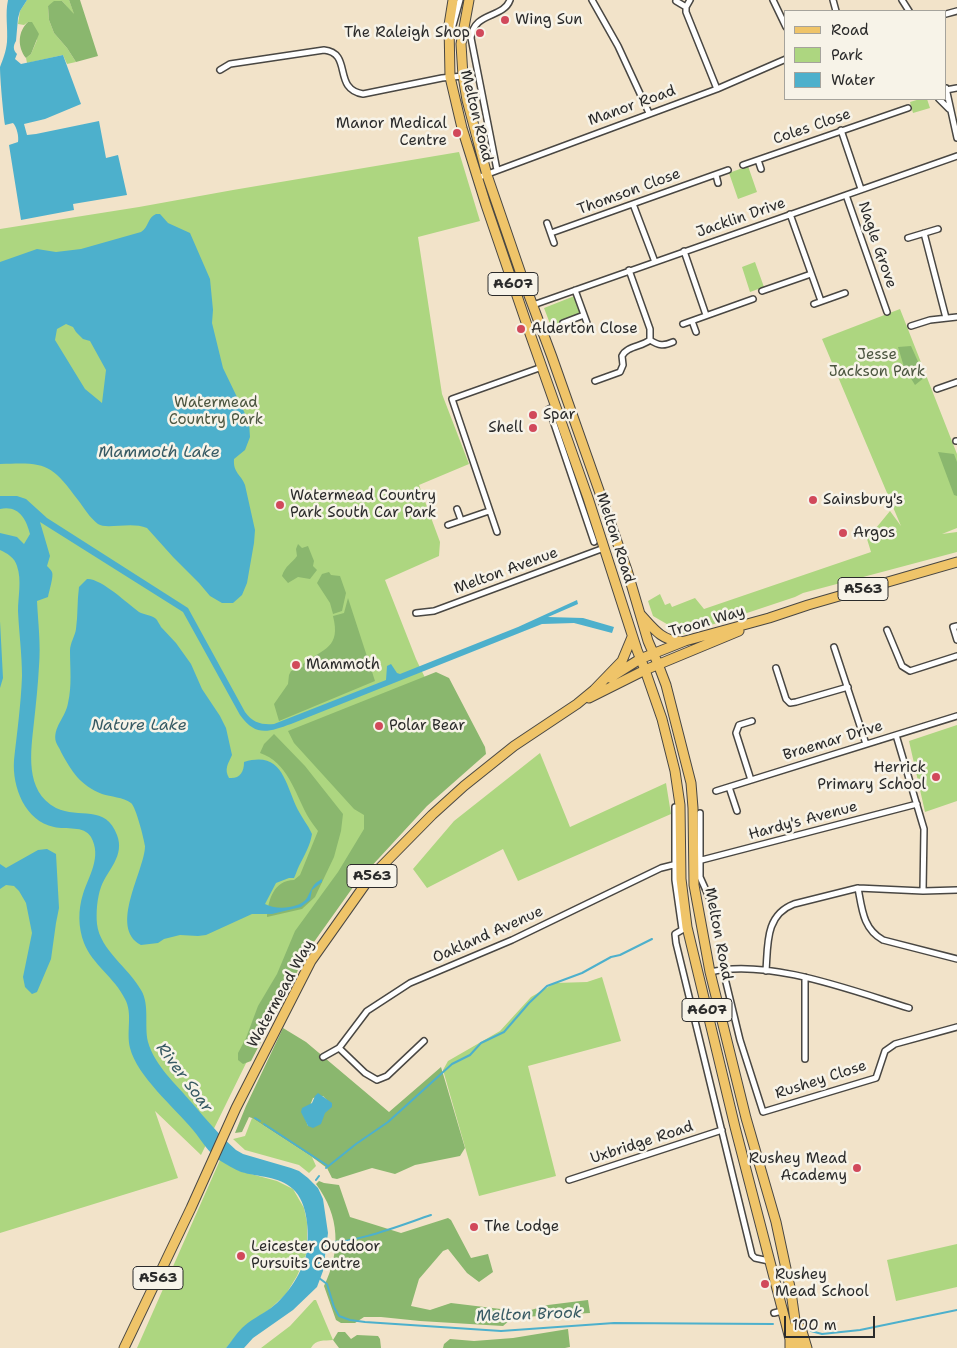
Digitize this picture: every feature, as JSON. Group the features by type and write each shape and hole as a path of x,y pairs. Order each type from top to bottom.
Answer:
{"main road":[{"name":"Melton Road","path":"453,0 448,25 450,77 460,121 521,308 556,406 564,440 593,489 592,522 604,548 632,637 646,670 672,757 678,806 679,863 684,928 761,1224 778,1312 790,1339 790,1348"},
{"name":"Melton Road","path":"469,0 461,44 463,76 467,100 487,175 520,274 572,413 593,489 626,570 653,653 666,686 685,755 693,804 697,861 694,885 698,914 710,972 746,1118 776,1222 796,1319 799,1348"},
{"name":"Melton Road","path":"520,274 517,279 523,300 521,308"},
{"path":"571,451 577,445 570,420 572,413"},
{"name":"Troon Way","path":"653,653 685,641 957,562"},
{"name":"Melton Road","path":"640,613 665,639 685,641"},
{"name":"Troon Way","path":"658,664 769,618"},
{"name":"Watermead Way","path":"594,690 622,661 632,637"},
{"name":"Watermead Way","path":"124,1348 192,1208 236,1108 311,961 369,880 432,815 464,786 514,746 577,704 640,658 653,653"},
{"name":"Watermead Way","path":"577,704 658,664"},
{"path":"678,806 693,804"},
{"path":"718,1053 723,1052 724,1049 717,1018 720,1014"},
{"path":"761,1224 776,1222"},
{"path":"796,1319 807,1348"}],"street":[{"path":"449,42 460,0"},
{"path":"497,170 471,38 473,28 478,22 506,7 510,0"},
{"path":"592,0 618,46 649,113"},
{"path":"690,0 686,7 686,12 717,88"},
{"path":"773,0 784,23"},
{"path":"676,1 686,7"},
{"path":"220,70 230,64 324,50 331,51 339,58 344,82 356,93 363,94 463,76"},
{"name":"Manor Road","path":"487,175 717,88 784,60"},
{"path":"947,94 957,138"},
{"path":"940,100 950,110"},
{"name":"Coles Close","path":"743,165 841,130 906,111"},
{"path":"841,130 861,189"},
{"name":"Jacklin Drive","path":"533,305 957,156"},
{"name":"Coles Close","path":"758,160 761,169"},
{"name":"Thomson Close","path":"551,233 728,170"},
{"name":"Melton Road","path":"478,178 487,175"},
{"path":"716,175 718,183"},
{"name":"Nagle Grove","path":"846,195 886,312"},
{"path":"633,204 654,262"},
{"path":"790,214 821,301"},
{"path":"547,223 554,243"},
{"path":"908,238 938,229"},
{"path":"924,233 946,318"},
{"path":"684,251 706,315"},
{"path":"629,270 650,329 650,340"},
{"path":"762,291 811,274"},
{"path":"770,288 772,294"},
{"path":"574,290 587,323"},
{"path":"814,304 845,293"},
{"path":"683,324 744,300 752,299"},
{"name":"Nagle Grove","path":"884,304 890,302"},
{"path":"563,323 584,315"},
{"path":"910,326 957,317"},
{"path":"692,321 696,332"},
{"path":"650,340 658,345 665,346 673,342"},
{"path":"595,382 601,376 616,374 622,369 622,356 627,349 645,344 650,340"},
{"path":"497,532 452,399 542,366"},
{"path":"937,389 944,384 957,382"},
{"path":"564,440 592,522 594,542"},
{"path":"457,509 461,520"},
{"path":"448,525 489,510"},
{"name":"Melton Avenue","path":"416,613 434,610 604,548"},
{"path":"957,626 953,627 957,640"},
{"path":"887,630 902,666 910,671 957,656"},
{"path":"834,647 866,744"},
{"path":"776,668 786,699 790,702 796,702 848,687"},
{"name":"Braemar Drive","path":"716,791 957,716"},
{"path":"751,780 736,733 739,725 752,721"},
{"path":"896,735 924,829 923,891"},
{"path":"729,787 737,811"},
{"name":"Hardy's Avenue","path":"697,861 918,804"},
{"path":"700,813 697,861 700,877 710,898"},
{"name":"Oakland Avenue","path":"323,1057 339,1048 367,1011 410,983 512,940 661,868 679,863"},
{"path":"858,888 863,916 874,935 883,940 957,958"},
{"path":"766,971 772,923 784,908 858,888 923,891 957,890"},
{"name":"Melton Road","path":"684,928 675,934 676,943 752,1255 769,1261"},
{"path":"710,972 744,969 805,977 909,1008"},
{"name":"Rushey Close","path":"723,970 740,1040 762,1112 876,1078 885,1051 895,1044 957,1027"},
{"path":"805,977 805,1059"},
{"path":"339,1048 365,1073 377,1080 387,1076 424,1041"},
{"name":"Uxbridge Road","path":"569,1180 722,1130"}],"green space":[{"path":"27,0 69,0 75,16 62,1 48,6 49,20 54,33 76,62 67,64 63,55 27,63 26,58 31,54 37,40 28,22 24,25 18,24 20,11"},
{"path":"69,0 80,0 98,56 76,62 54,33 49,20 48,6 54,1 62,1 74,14"},
{"path":"28,22 32,22 39,34 31,54 26,58 21,49 20,39 22,30"},
{"path":"927,100 930,108 913,113 910,102"},
{"name":"Watermead Country Park","path":"459,152 480,221 418,237 442,394 469,464 419,485 440,542 439,556 385,580 416,659 454,738 424,802 350,882 303,947 201,1155 155,1111 178,1178 0,1233 0,229"},
{"path":"748,166 757,192 738,199 729,173"},
{"path":"755,262 764,287 750,292 742,267"},
{"path":"577,295 584,315 552,329 544,308"},
{"name":"Jesse Jackson Park","path":"900,309 957,454 957,528 942,534 957,532 957,552 803,593 684,634 653,616 648,601 660,594 665,605 670,603 672,607 695,598 704,609 871,552 867,539 890,511 901,526 822,339"},
{"path":"911,346 925,377 915,385 904,367 898,347"},
{"path":"938,452 954,454 957,462 957,496 954,495"},
{"path":"298,544 302,548 308,546 314,561 313,566 317,570 310,579 298,577 288,583 282,576 297,556 296,549"},
{"path":"329,572 331,575 340,576 346,593 342,611 333,614 330,603 317,583 322,574"},
{"path":"348,598 375,681 279,721 274,704 288,684 291,671 303,667 303,664 324,650 333,641 335,627 333,616 344,613"},
{"path":"436,672 449,678 485,747 486,754 427,806 356,883 309,949 251,1061 243,1064 238,1060 238,1053 258,1006 277,974 295,931 338,872 364,829 364,815 354,809 294,743 288,731"},
{"name":"Herrick Primary School","path":"957,725 957,801 925,812 909,741"},
{"path":"274,734 305,766 343,814 341,831 334,857 315,897 302,909 267,917 273,892 281,883 294,880 300,875 318,831 307,815 284,771 269,757 260,753 264,744"},
{"path":"540,753 570,827 666,783 671,814 518,881 503,849 427,888 413,869 454,821"},
{"path":"602,977 621,1041 528,1066 556,1176 479,1196 443,1070 448,1061 500,1031 531,997 555,983 587,982"},
{"path":"283,1028 306,1042 389,1112 441,1067 465,1148 460,1156 415,1165 395,1174 372,1168 337,1179 332,1178 327,1168 312,1157 252,1118 249,1117 242,1132 235,1133","holes":["323,1096 329,1102 327,1109 308,1126 305,1118 313,1098"]},
{"path":"252,1118 312,1157 316,1166 309,1173 299,1165 245,1150 233,1139 245,1136"},
{"name":"Leicester Outdoor Pursuits Centre","path":"220,1160 240,1171 277,1181 293,1189 304,1208 307,1222 307,1252 297,1276 286,1294 270,1309 244,1327 226,1348 137,1348"},
{"path":"319,1181 339,1185 350,1217 401,1233 448,1218 451,1220 471,1258 488,1254 493,1272 479,1282 467,1273 448,1249 443,1251 419,1279 411,1306 430,1310 451,1303 509,1310 510,1320 503,1326 381,1317 364,1317 355,1323 341,1323 336,1320 324,1286 330,1273 335,1247 334,1221 324,1196 316,1184"},
{"path":"957,1244 957,1287 896,1301 887,1260"},
{"path":"316,1300 333,1340 318,1342 311,1348 261,1348 290,1326"},
{"path":"588,1300 590,1313 523,1317 524,1312 548,1305"},
{"path":"568,1329 570,1347 565,1348 443,1348 444,1344 450,1339 474,1341 513,1338"},
{"path":"338,1332 345,1332 351,1339 357,1335 378,1336 381,1348 339,1348 333,1340"}],"water":[{"path":"8,0 27,0 18,18 14,46 17,54 15,59 21,64 63,55 81,104 45,119 24,124 27,135 99,121 106,158 118,155 127,195 73,204 74,210 21,220 9,145 18,142 18,135 13,123 5,125 0,79 0,67 7,42"},
{"name":"Mammoth Lake","path":"160,214 168,223 190,233 210,279 213,310 212,323 223,368 249,422 250,437 245,450 234,459 234,464 245,485 255,530 254,543 247,583 242,595 233,603 222,603 210,596 147,528 134,525 102,526 98,524 61,478 46,467 27,464 0,464 0,262 37,249 56,252 81,249 141,232 153,216","holes":["66,324 73,327 83,339 90,341 106,370 102,403 85,389 55,340 57,329"]},
{"path":"0,496 17,496 26,499 47,518 188,608 245,712 251,719 262,724 274,724 386,680 387,666 391,664 397,673 400,674 518,627 577,600 578,604 548,617 583,618 614,627 612,633 574,623 542,624 291,724 276,729 257,730 251,727 240,715 183,612 40,522 50,556 47,566 51,570 52,580 48,597 37,601 40,650 31,757 34,781 46,801 56,808 91,814 106,819 112,825 117,835 119,849 115,862 104,880 100,891 97,906 97,924 103,942 136,982 144,996 148,1042 161,1067 213,1127 236,1150 243,1154 299,1171 318,1188 323,1199 328,1233 323,1271 317,1287 293,1310 253,1338 244,1348 226,1348 245,1325 271,1308 283,1297 299,1274 308,1242 305,1209 298,1195 287,1185 275,1179 241,1172 215,1157 140,1069 130,1048 129,1011 125,999 121,991 92,958 84,943 81,931 79,919 81,900 95,859 94,844 91,837 88,833 79,829 59,828 44,824 35,818 22,801 15,781 14,770 22,676 18,611 19,577 14,561 8,554 0,550 0,533 17,537 24,544 30,534 21,514 12,509 0,509"},
{"name":"Nature Lake","path":"87,579 93,580 114,592 139,612 155,618 191,664 202,689 226,728 232,755 227,769 229,778 241,774 244,762 257,760 267,761 275,765 281,772 298,810 312,834 309,846 294,878 276,883 265,904 281,908 304,902 314,885 322,879 322,882 312,890 310,900 301,907 272,914 252,914 206,935 180,935 164,939 158,943 141,945 132,937 128,926 128,913 145,846 135,810 128,801 102,794 82,782 65,759 56,743 55,737 67,708 69,697 70,648 76,629 79,587"},
{"path":"0,621 3,678 0,688"},
{"path":"47,849 56,854 59,908 51,959 37,992 32,994 25,987 23,977 32,933 26,903 14,886 6,885 0,889 0,864 6,868 38,850"},
{"path":"318,1093 332,1103 332,1107 325,1113 321,1124 313,1128 308,1126 301,1112 302,1108 312,1103"}],"waterway":[{"path":"326,1168 388,1122 452,1064 470,1055 481,1043 504,1032 529,1003 547,986 582,973 611,957 620,955 652,939"},
{"path":"255,1118 260,1121"},
{"path":"264,1124 328,1166"},
{"path":"316,1180 319,1176"},
{"path":"324,1242 364,1237 431,1215"},
{"name":"Melton Brook","path":"319,1278 327,1284 334,1307 339,1316 365,1322 501,1331 614,1323 773,1324"},
{"name":"Melton Brook","path":"811,1331 822,1334 860,1330 957,1310"}],"place":[{"name":"Wing Sun","path":"505,20"},
{"name":"The Raleigh Shop","path":"480,33"},
{"name":"Manor Medical Centre","path":"457,133"},
{"name":"Alderton Close","path":"521,329"},
{"name":"Spar","path":"533,415"},
{"name":"Shell","path":"533,428"},
{"name":"Sainsbury's","path":"813,500"},
{"name":"Watermead Country Park South Car Park","path":"280,505"},
{"name":"Argos","path":"843,533"},
{"name":"Mammoth","path":"296,665"},
{"name":"Polar Bear","path":"379,726"},
{"name":"Herrick Primary School","path":"936,777"},
{"name":"Rushey Mead Academy","path":"857,1168"},
{"name":"The Lodge","path":"474,1227"},
{"name":"Leicester Outdoor Pursuits Centre","path":"241,1256"},
{"name":"Rushey Mead School","path":"765,1284"}],"water label":[{"name":"River Soar","path":"184,1078"}]}
